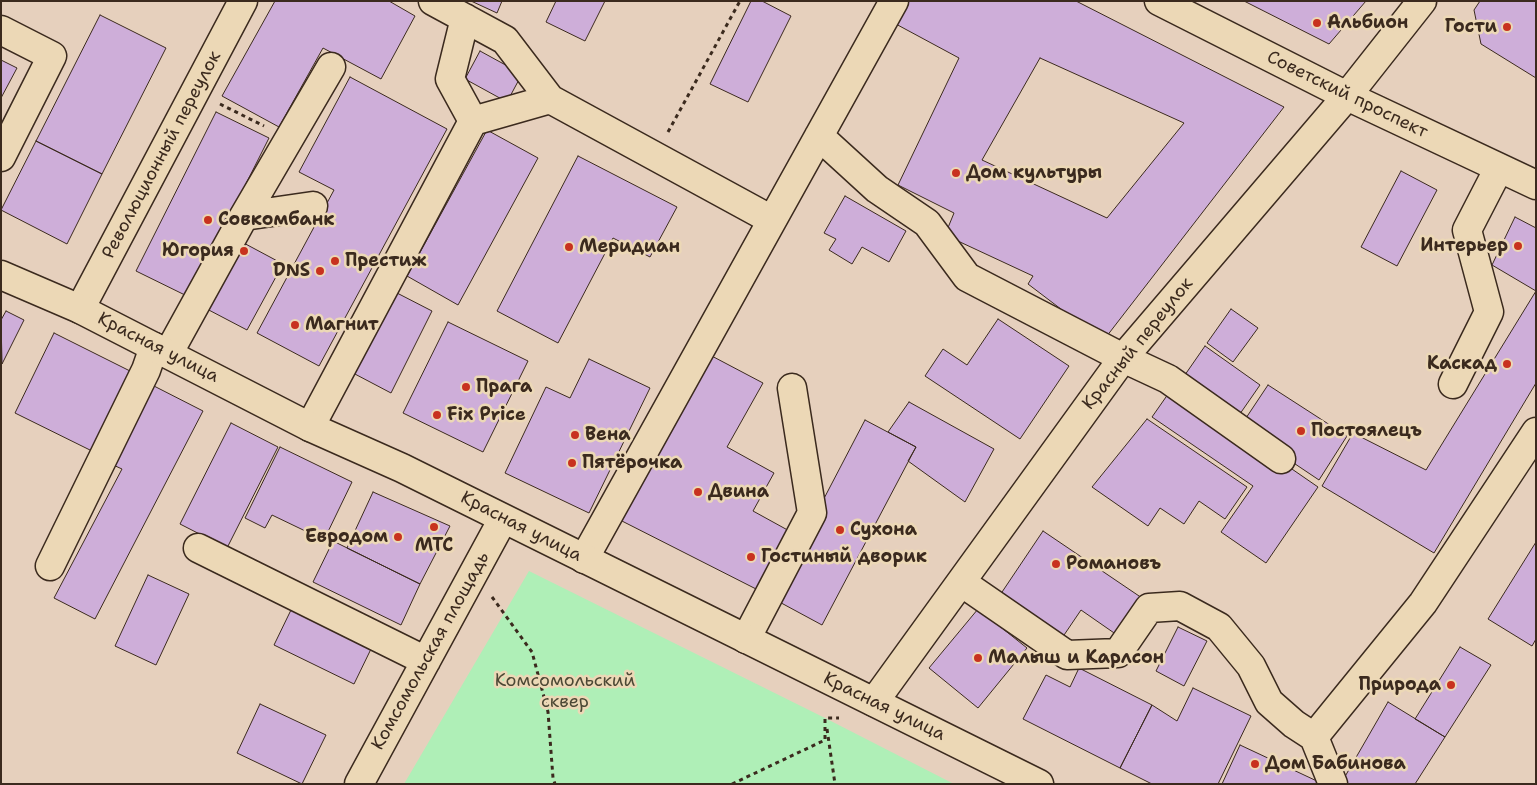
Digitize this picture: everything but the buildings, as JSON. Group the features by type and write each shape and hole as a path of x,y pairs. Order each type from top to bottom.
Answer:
{"street":[{"name":"Революционный переулок","path":"80,309 243,1"},
{"path":"433,1 505,40 550,99 772,220"},
{"path":"584,559 894,1"},
{"name":"Советский проспект","path":"1159,1 1347,96 1536,185"},
{"name":"Красный переулок","path":"874,702 1123,358 1347,96 1422,1"},
{"path":"465,18 450,79 473,121"},
{"path":"1,30 52,56 1,157"},
{"path":"50,566 146,370 161,350 244,216 331,67"},
{"path":"310,427 473,121 550,99"},
{"path":"819,136 877,189 927,223 967,277 1123,358 1168,379 1281,459"},
{"path":"1453,384 1489,312 1467,230 1499,168"},
{"path":"244,216 313,206"},
{"name":"Красная улица","path":"1,275 80,309 310,427 402,468 1039,784"},
{"path":"746,639 812,513 792,388"},
{"path":"1314,737 1423,603 1536,432"},
{"name":"Комсомольская площадь","path":"359,784 503,519"},
{"path":"198,548 426,661"},
{"path":"961,582 1067,655 1118,653 1149,608 1180,606 1219,628 1251,666 1269,702 1294,724 1314,737 1332,784"}],"path":[{"path":"655,156 740,1"},
{"path":"196,91 289,139"},
{"path":"474,572 532,652 548,712 555,784"},
{"path":"825,718 853,719 874,702"},
{"path":"732,784 825,740 825,718"},
{"path":"825,718 835,784"}],"green space":[{"name":"Комсомольский сквер","path":"529,571 825,718 954,784 404,784"}],"place":[{"name":"Альбион","path":"1317,23"},
{"name":"Гости","path":"1507,27"},
{"name":"Дом культуры","path":"956,173"},
{"name":"Совкомбанк","path":"208,220"},
{"name":"Интерьер","path":"1518,246"},
{"name":"Меридиан","path":"569,247"},
{"name":"Югория","path":"244,251"},
{"name":"Престиж","path":"335,261"},
{"name":"DNS","path":"320,271"},
{"name":"Магнит","path":"295,325"},
{"name":"Каскад","path":"1507,364"},
{"name":"Прага","path":"466,387"},
{"name":"Fix Price","path":"437,415"},
{"name":"Постоялецъ","path":"1301,431"},
{"name":"Вена","path":"575,435"},
{"name":"Пятёрочка","path":"572,463"},
{"name":"Двина","path":"698,492"},
{"name":"МТС","path":"434,527"},
{"name":"Сухона","path":"840,530"},
{"name":"Евродом","path":"398,537"},
{"name":"Гостиный дворик","path":"751,557"},
{"name":"Романовъ","path":"1056,564"},
{"name":"Малыш и Карлсон","path":"978,658"},
{"name":"Природа","path":"1451,685"},
{"name":"Дом Бабинова","path":"1255,764"}]}
